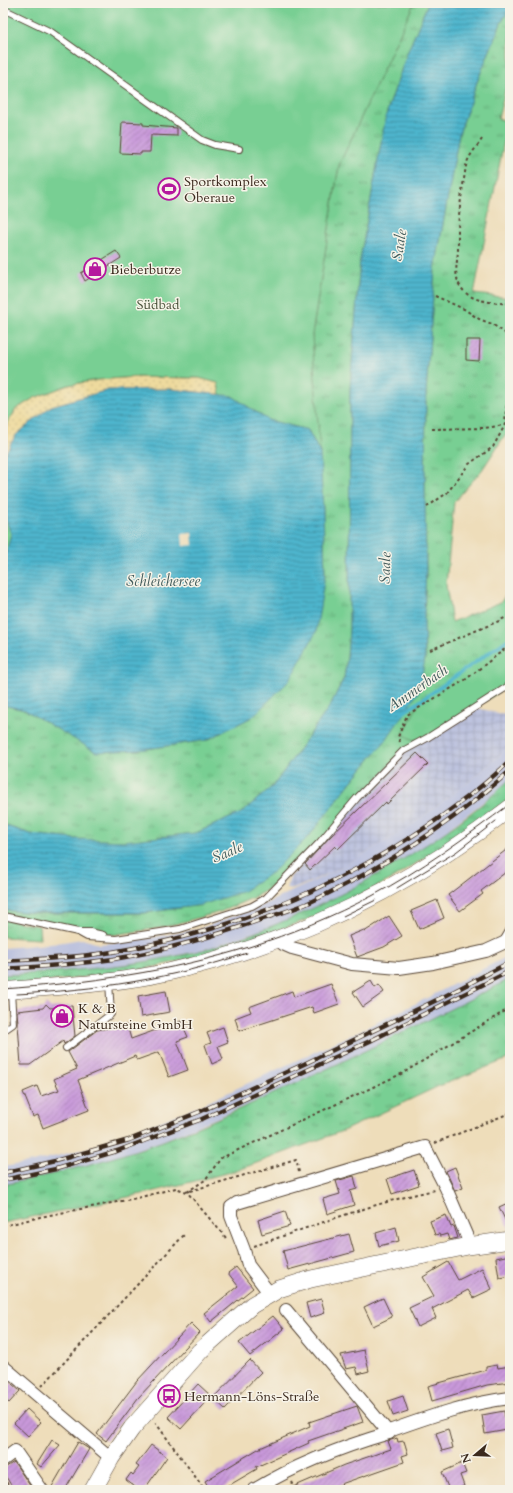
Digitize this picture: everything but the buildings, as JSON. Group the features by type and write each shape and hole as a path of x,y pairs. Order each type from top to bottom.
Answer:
{"main road":[{"path":"7,991 109,982 167,972 244,951 279,939 324,921 384,892 439,859 510,808"},
{"path":"93,1490 111,1458 132,1428 200,1351 252,1305 278,1289 311,1279 471,1246 510,1240"}],"street":[{"path":"279,939 283,944 292,948 338,960 366,966 388,967 410,967 433,963 486,952 505,943"},
{"path":"270,1294 248,1265 231,1216 231,1207 237,1203 425,1147 446,1188 471,1246"},
{"path":"286,1310 389,1433"},
{"path":"3,1366 111,1458"},
{"path":"254,1490 300,1465 352,1444 389,1433 392,1430 468,1405 510,1398"},
{"path":"3,1460 15,1451 42,1490"}],"lane":[{"path":"3,9 51,32 202,140 214,145 239,149"},
{"path":"3,916 78,932 90,932 116,939 180,929 252,906 266,898 320,842 357,798 402,751 427,738 510,685"},
{"path":"505,943 510,929"},
{"path":"66,1048 111,1014 109,982"},
{"path":"3,1031 13,1024 7,991"}],"path":[{"path":"482,139 466,165 458,228 456,276 460,287 473,297 483,301 510,304"},
{"path":"435,296 464,309 479,319 492,324 505,333 510,339"},
{"path":"427,507 447,493 469,464 492,447 505,425 506,409 510,390"},
{"path":"432,429 485,428 510,424"},
{"path":"430,650 510,615"},
{"path":"402,751 398,737 407,715 465,680 510,645"},
{"path":"187,1192 205,1180 221,1158 403,1073 510,1008"},
{"path":"425,1147 510,1113"},
{"path":"187,1192 296,1160 302,1184"},
{"path":"3,1226 40,1217 137,1198 176,1188 187,1192 228,1241"},
{"path":"244,1250 352,1213 415,1194 446,1188"},
{"path":"35,1393 184,1235"},
{"path":"152,1418 205,1490"},
{"path":"3,1477 11,1490"}],"shaded area":[{"path":"474,707 509,716 510,746 475,777 410,826 341,868 294,889 286,888 290,877 403,751"},
{"path":"510,746 510,779 496,792 429,844 353,889 289,920 206,949 166,958 102,969 3,975 3,948 50,944 82,939 99,944 132,941 199,929 263,905 341,868 410,826 475,777"},
{"path":"510,955 510,979 433,1019 287,1088 162,1141 103,1161 38,1178 3,1185 3,1167 33,1162 96,1146 197,1107 425,999"}],"green space":[{"name":"Sportkomplex Oberaue","path":"3,3 414,3 339,165 312,335 320,453 308,430 268,420 232,396 220,395 218,383 199,378 133,377 97,380 68,385 34,398 16,409 3,431"},
{"path":"414,3 428,3 406,56 386,115 360,260 350,389 349,630 344,678 330,706 274,785 241,813 196,833 124,841 74,839 31,834 3,825 3,705 25,710 96,751 139,750 207,740 252,717 325,575 323,510 312,335 339,165"},
{"path":"510,8 510,70 498,119 508,121 474,294 510,298 510,435 505,435 482,470 454,502 446,585 452,622 501,602 510,588 510,638 420,701 427,738 403,751 297,866 267,890 220,912 160,928 112,935 90,929 75,929 3,914 3,910 37,913 144,913 201,905 274,871 310,835 350,783 386,740 425,659 426,393 435,269 459,134 477,82 501,23"},
{"path":"3,512 12,534 6,553 3,555"},
{"path":"510,638 510,685 427,738 413,740 403,734 420,701"},
{"path":"510,779 510,798 469,829 392,879 327,912 223,951 136,971 3,987 3,975 91,969 144,962 207,949 278,924 344,893 421,848 467,816"},
{"path":"3,919 39,926 40,939 3,937"},
{"path":"510,979 510,1058 439,1086 345,1130 235,1171 147,1193 3,1223 3,1185 104,1160 184,1133 329,1068"}],"sand":[{"path":"133,377 199,378 218,383 220,395 171,389 108,390 3,457 3,431 16,409 34,398 68,385 97,380"}],"water":[{"name":"Saale","path":"428,3 510,3 510,8 501,23 477,82 459,134 435,269 426,393 425,659 419,691 386,740 350,783 310,835 274,871 244,891 201,905 144,913 37,913 3,910 3,825 31,834 74,839 124,841 196,833 241,813 274,785 330,706 344,678 349,630 350,389 360,260 386,115 406,56"},
{"name":"Schleichersee","path":"171,389 232,396 268,420 308,430 320,453 323,510 325,575 316,632 289,681 252,717 207,740 139,750 96,752 25,710 3,705 3,555 6,553 11,534 3,512 3,457 16,435 51,406 108,390"}],"pier":[{"path":"192,533 193,545 183,546 182,534"}],"waterway":[{"name":"Ammerbach","path":"403,713 510,638"}],"tram line":[{"path":"3,989 96,980 158,970 219,956 280,936 342,911 390,886 443,853 510,804"},
{"path":"397,888 456,852 496,821"},
{"path":"343,916 376,900"},
{"path":"17,994 75,990 133,982 190,970 247,953"}],"railway":[{"path":"3,961 85,956 155,944 197,933 279,905 318,888 395,847 462,801 510,761"},
{"path":"3,969 114,959 152,952 208,937 301,906 349,883 414,845 454,817 510,771"},
{"path":"3,1173 55,1161 129,1140 199,1112 304,1064 445,996 510,962"},
{"path":"3,1180 56,1169 117,1151 202,1119 370,1041 510,971"}],"place":[{"name":"Sportkomplex Oberaue","path":"169,189"},
{"name":"Bieberbutze","path":"95,269"},
{"name":"K & B Natursteine GmbH","path":"62,1016"},
{"name":"Hermann-Löns-Straße","path":"169,1396"}],"park label":[{"name":"Südbad","path":"158,304"}]}
